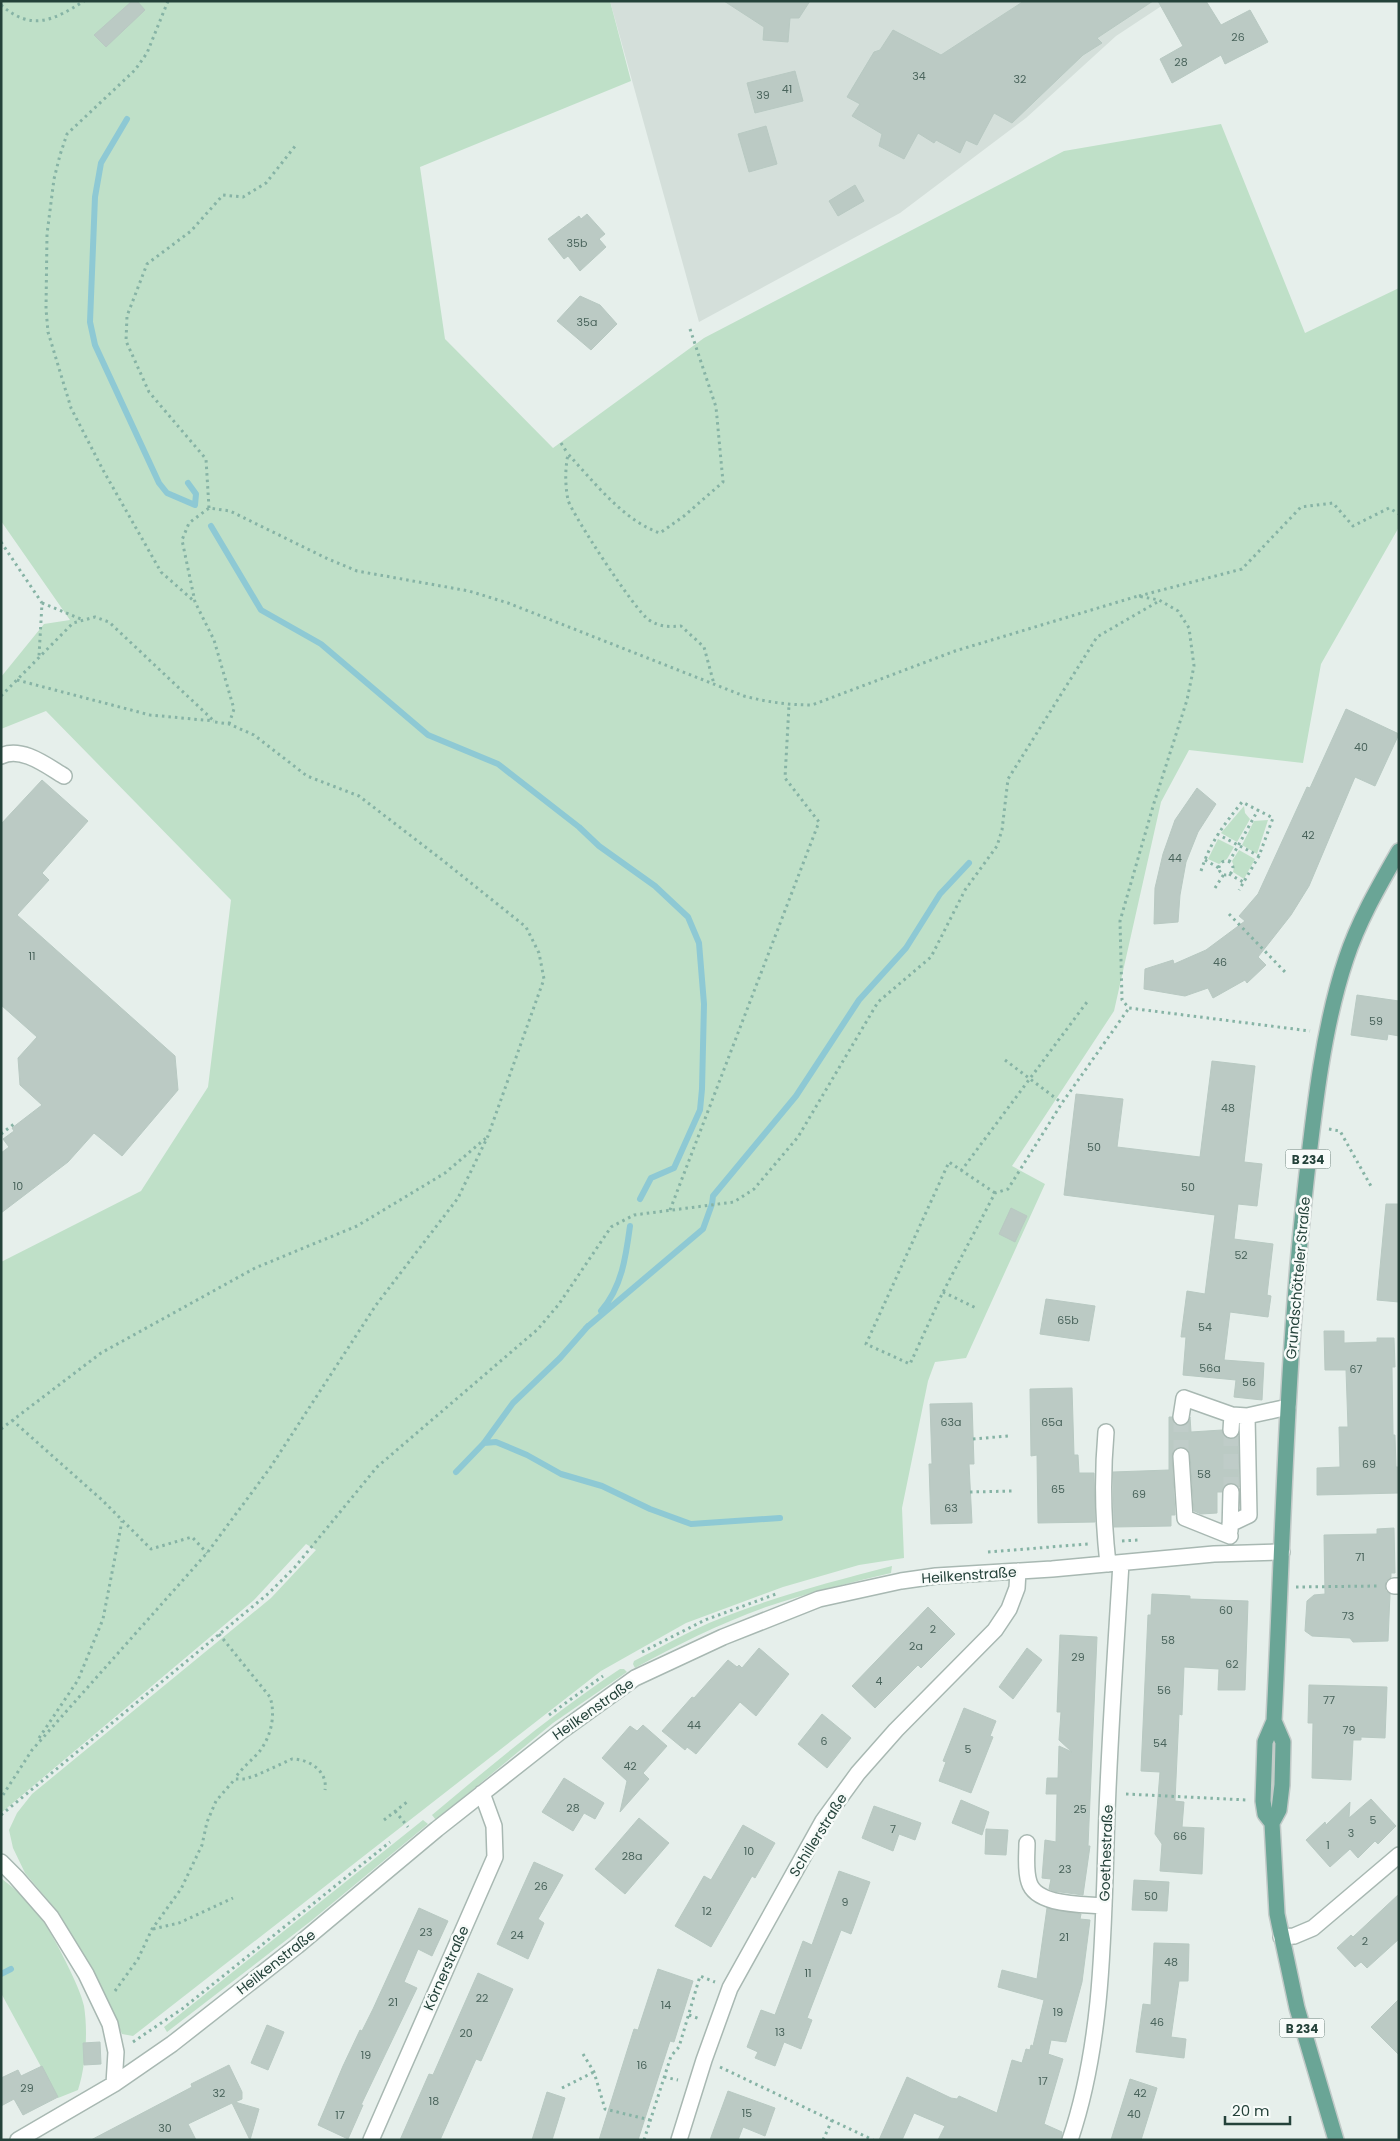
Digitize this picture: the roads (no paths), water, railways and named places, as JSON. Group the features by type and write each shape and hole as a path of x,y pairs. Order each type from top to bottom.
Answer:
{"main road":[{"name":"Grundschötteler Straße","path":"1272,1823 1265,1814 1262,1801 1265,1742 1274,1721 1288,1407 1300,1236 1312,1127 1336,995 1349,951 1367,906 1399,850"},
{"name":"Grundschötteler Straße","path":"1274,1721 1283,1742 1282,1785 1279,1810 1272,1823 1277,1914 1297,2008 1336,2140"}],"street":[{"path":"1,756 7,753 21,754 64,776"},
{"path":"1181,1417 1184,1398 1236,1420 1288,1407"},
{"path":"1230,1530 1249,1516 1236,1420"},
{"name":"Goethestraße","path":"1070,2140 1087,2070 1098,1997 1104,1906 1115,1564 1106,1542 1102,1473 1106,1432"},
{"path":"1181,1456 1185,1518 1230,1530"},
{"path":"1230,1553 1231,1492"},
{"name":"Heilkenstraße","path":"18,2140 114,2084 172,2044 297,1946 482,1793 560,1732 635,1678 723,1637 819,1599 901,1581 936,1576 1115,1564 1230,1553 1282,1552"},
{"name":"Schillerstraße","path":"679,2140 704,2060 730,1988 823,1821 858,1773 896,1730 995,1630 1009,1609 1017,1588 1018,1571"},
{"name":"Körnerstraße","path":"371,2140 495,1857 494,1826 482,1793"},
{"path":"1027,1843 1029,1883 1038,1895 1043,1898 1059,1901 1104,1906"},
{"path":"1281,1937 1294,1936 1313,1928 1399,1855"},
{"path":"1,1862 16,1876 51,1917 86,1974 110,2024 116,2052 114,2084"}],"waterway":[{"path":"127,119 101,163 95,197 90,322 95,345 159,483 167,493 195,505 196,494 188,483"},
{"path":"211,526 261,610 321,644 428,735 498,764 579,827 599,846 655,886 688,917 699,943 704,1004 700,1110 674,1168 651,1178 640,1199"},
{"path":"586,1328 703,1229 713,1196 796,1096 859,1000 906,948 940,894 969,863"},
{"path":"601,1311 614,1292 622,1271 630,1226"},
{"path":"456,1472 484,1443 513,1403 560,1358 588,1326"},
{"path":"484,1443 496,1442 527,1455 561,1474 602,1486 650,1509 691,1524 780,1518"},
{"path":"1,1974 11,1969"}],"tunnel":[{"path":"1181,1417 1181,1456"},
{"path":"1231,1430 1231,1492"}]}
